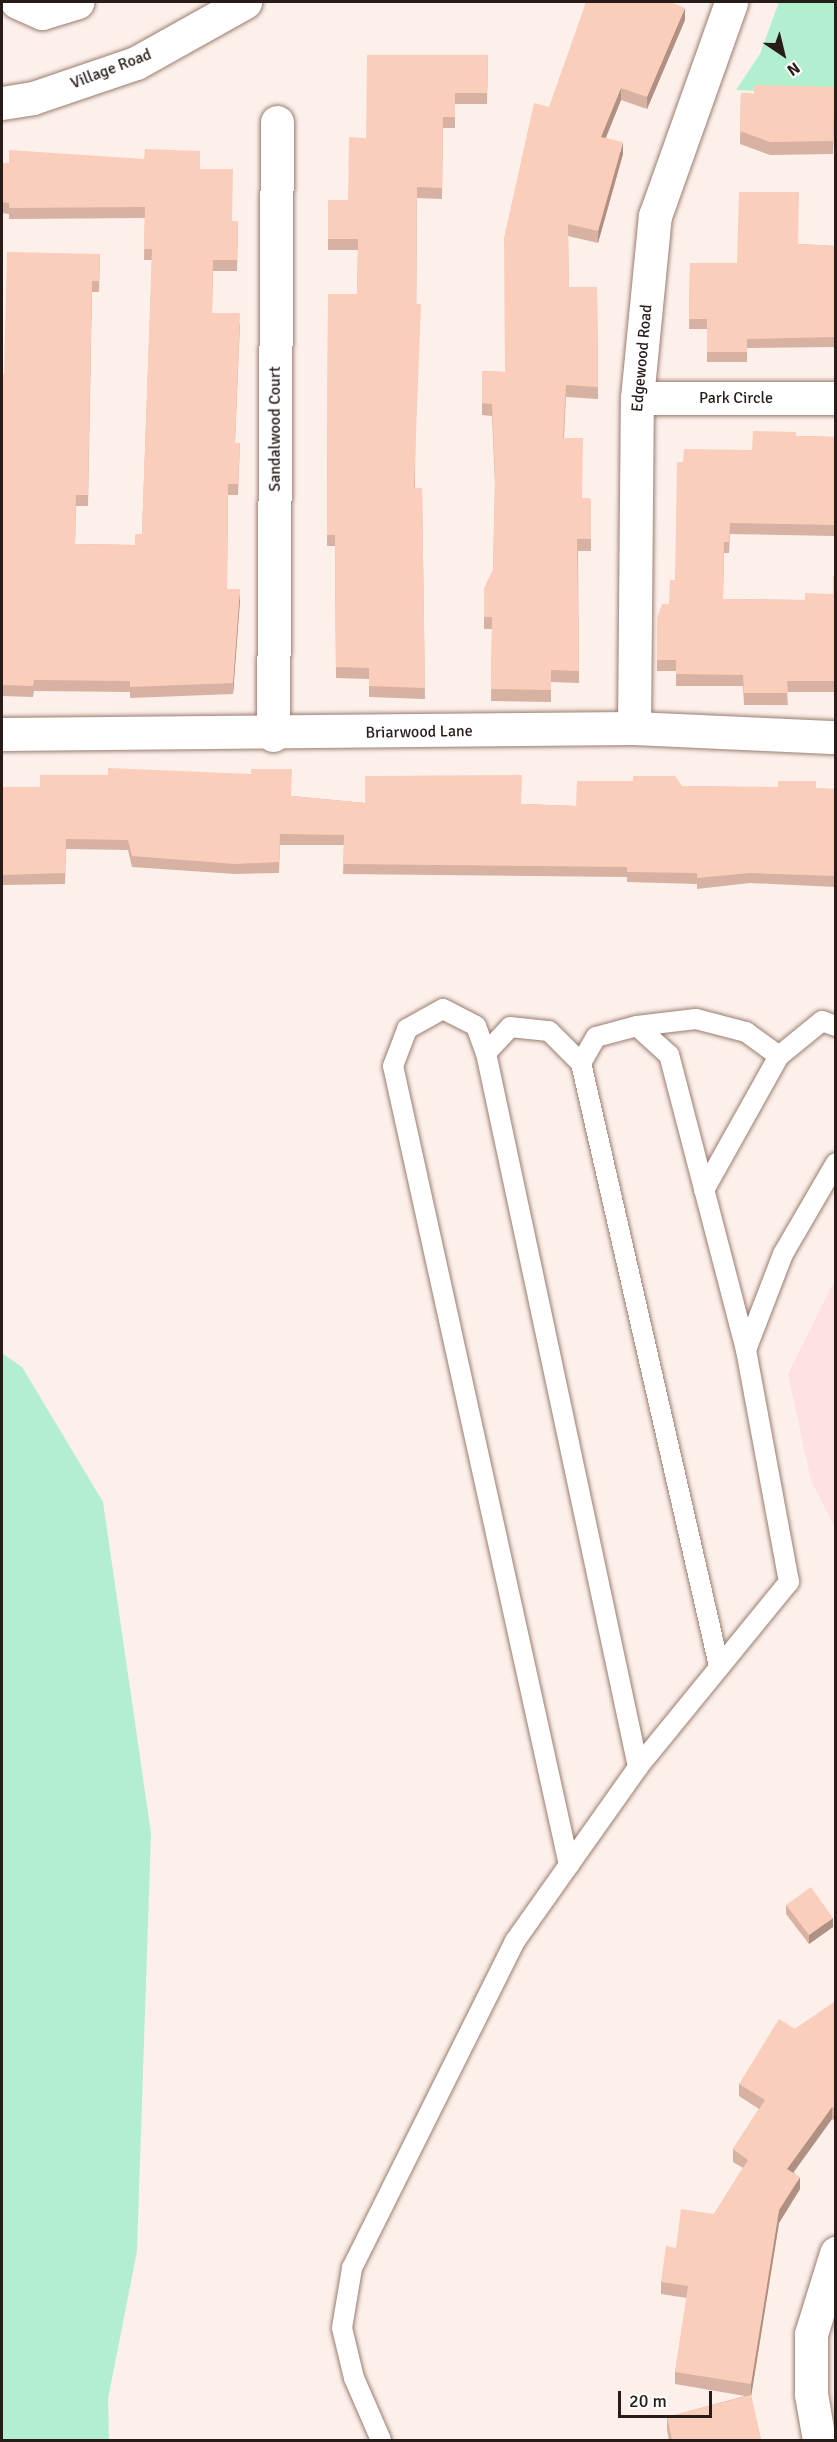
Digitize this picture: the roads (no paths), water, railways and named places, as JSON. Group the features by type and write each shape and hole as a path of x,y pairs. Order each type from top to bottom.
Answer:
{"street":[{"path":"17,2 42,13 77,2"},
{"name":"Village Road","path":"2,103 33,98 136,63 245,2"},
{"name":"Edgewood Road","path":"634,728 637,398 655,216 731,2"},
{"name":"Sandalwood Court","path":"273,735 277,122"},
{"name":"Park Circle","path":"637,398 836,398"},
{"name":"Briarwood Lane","path":"2,734 273,735 634,728 836,737"},
{"path":"819,2440 811,2394 811,2334 836,2253"}],"lane":[{"path":"569,1865 393,1066 407,1029 443,1009 476,1026 486,1053 638,1767"},
{"path":"581,1063 596,1037 637,1026 696,1019 746,1032 779,1056"},
{"path":"704,1190 779,1056 822,1021 836,1026"},
{"path":"381,2440 354,2378 342,2328 352,2268 514,1941 638,1767 718,1666 789,1582 746,1350 669,1055 637,1026"},
{"path":"486,1053 510,1027 549,1031 581,1063 718,1666"},
{"path":"746,1350 783,1254 836,1162"}]}
